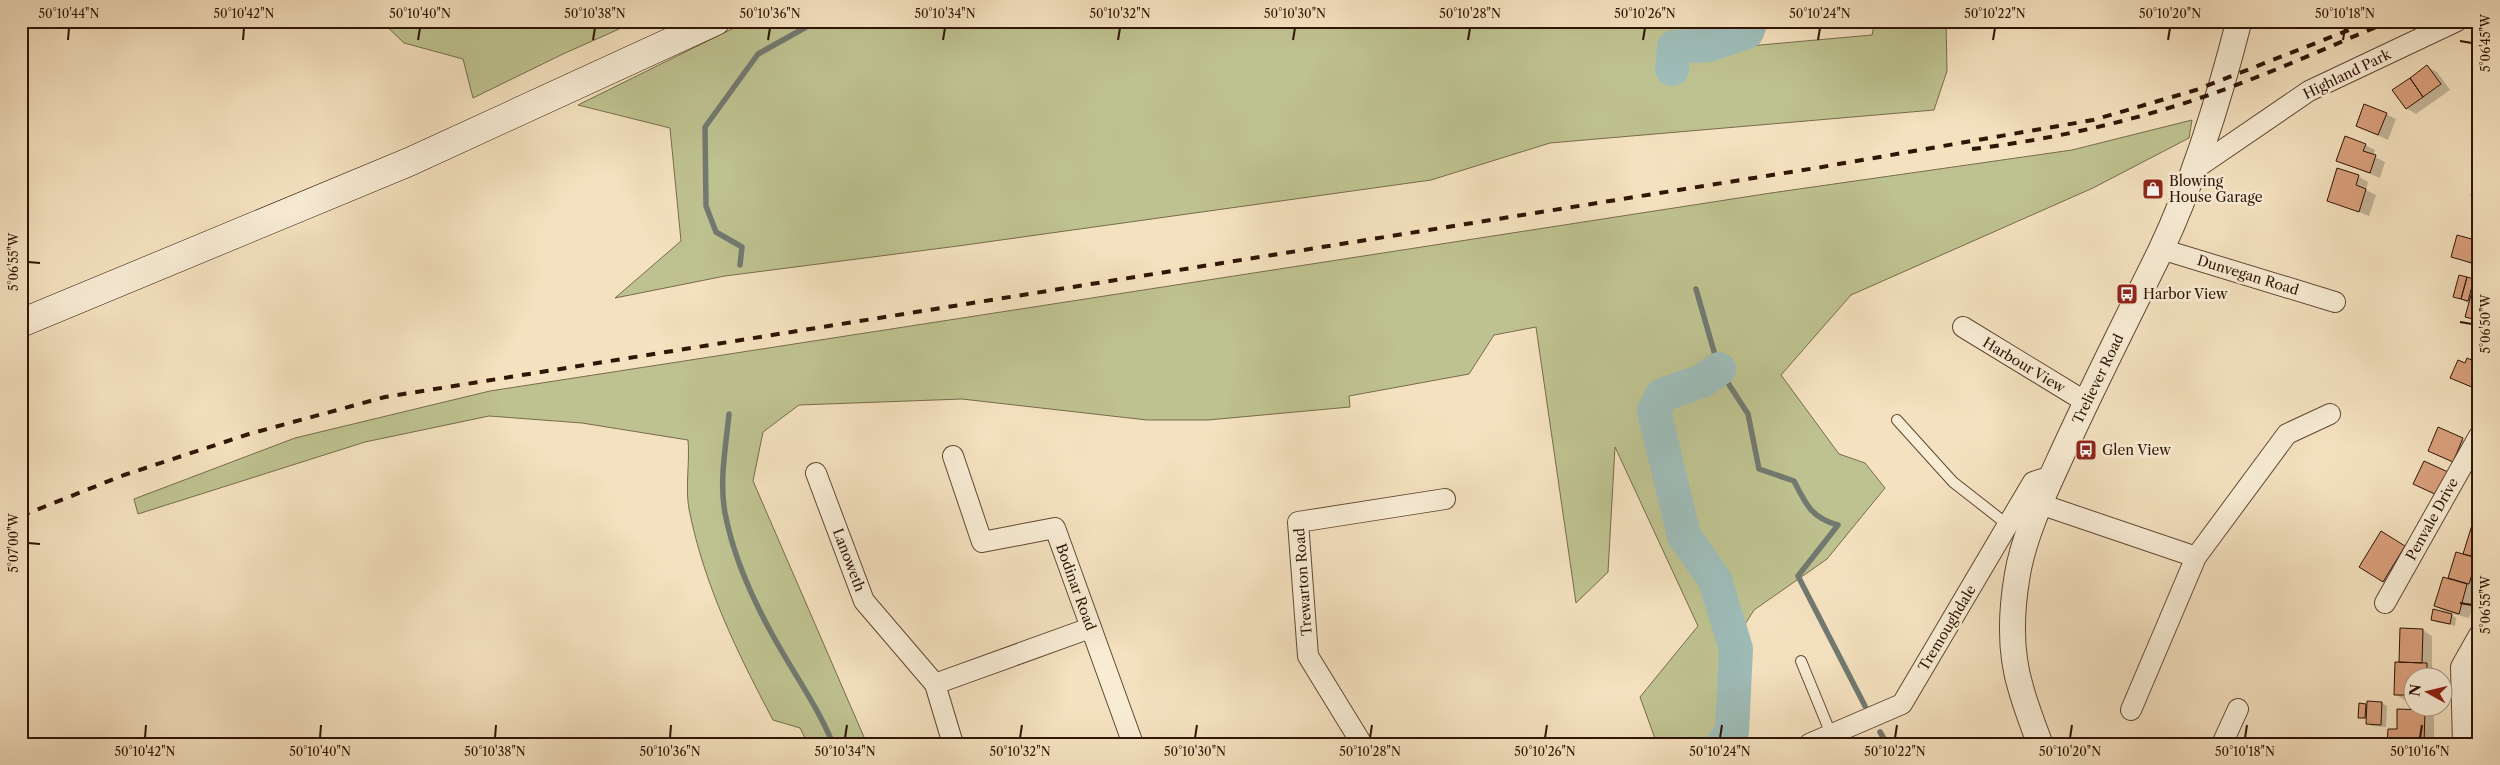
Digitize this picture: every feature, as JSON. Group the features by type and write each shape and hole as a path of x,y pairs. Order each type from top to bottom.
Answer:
{"main road":[{"path":"21,323 409,162 716,21"}],"street":[{"name":"Treliever Road","path":"2040,744 2020,687 2014,653 2013,615 2017,576 2040,504 2052,476 2161,248 2210,127 2239,21"},
{"name":"Highland Park","path":"2192,171 2308,91 2457,21"},
{"name":"Dunvegan Road","path":"2161,248 2335,302"},
{"name":"Harbour View","path":"1963,327 2086,402"},
{"path":"2132,710 2196,557 2287,434 2330,414"},
{"name":"Penvale Drive","path":"2385,603 2479,436"},
{"name":"Bodinar Road","path":"953,456 982,542 1055,528 1133,744"},
{"name":"Lanoweth","path":"816,473 864,600 935,684 953,744"},
{"name":"Tremoughdale","path":"1809,744 1902,704 2034,482 2052,476"},
{"name":"Trewarton Road","path":"1362,744 1308,656 1298,522 1446,498"},
{"path":"2040,504 2196,557"},
{"path":"935,684 1090,628"},
{"path":"2463,744 2461,667 2479,635"},
{"path":"2222,744 2238,709"}],"lane":[{"path":"1897,420 1952,482 2008,525"},
{"path":"1801,661 1831,734"}],"green space":[{"path":"381,21 637,21 563,54 473,98 463,59 404,43"},
{"path":"748,21 1698,21 1727,48 1872,35 1875,21 1946,21 1947,71 1934,110 1550,143 1431,180 958,246 725,276 615,298 681,241 670,128 578,105"},
{"path":"2192,120 2189,138 2093,188 1851,295 1781,375 1839,454 1865,463 1885,488 1827,559 1754,610 1742,629 1732,744 1699,744 1694,737 1683,744 1657,744 1640,697 1698,626 1615,447 1608,572 1576,603 1536,327 1494,335 1469,374 1349,396 1350,407 1208,420 1147,420 962,399 799,405 763,432 753,481 867,744 808,744 800,728 773,720 723,618 703,564 695,537 688,501 688,440 582,423 489,416 365,442 138,514 134,499 295,438 490,391 1771,193 2072,150"}],"building":[{"path":"2427,65 2441,84 2423,97 2410,78"},
{"path":"2410,78 2423,97 2406,109 2392,90"},
{"path":"2364,104 2387,113 2378,135 2356,126"},
{"path":"2345,136 2366,144 2363,151 2376,155 2370,173 2336,161"},
{"path":"2337,168 2359,175 2356,185 2366,189 2359,212 2327,201"},
{"path":"2474,185 2479,186 2479,198 2471,196"},
{"path":"2479,229 2479,250 2473,249"},
{"path":"2457,235 2479,241 2472,263 2451,257"},
{"path":"2459,275 2467,277 2461,299 2453,297"},
{"path":"2467,277 2474,279 2468,301 2461,299"},
{"path":"2471,295 2479,297 2473,319 2465,317"},
{"path":"2479,298 2479,321 2473,319"},
{"path":"2467,358 2479,363 2479,390 2450,378 2458,360 2465,363"},
{"path":"2438,427 2463,438 2453,462 2428,451"},
{"path":"2424,461 2448,472 2437,495 2413,484"},
{"path":"2472,525 2479,527 2479,558 2463,554"},
{"path":"2381,531 2405,546 2383,582 2359,567"},
{"path":"2456,552 2477,558 2469,584 2448,578"},
{"path":"2443,577 2467,584 2459,614 2434,606"},
{"path":"2433,609 2452,614 2450,624 2431,620"},
{"path":"2400,628 2423,629 2422,663 2399,662"},
{"path":"2395,662 2427,663 2427,668 2402,668 2402,695 2394,695"},
{"path":"2367,701 2382,702 2381,725 2366,724"},
{"path":"2359,703 2366,704 2365,718 2358,718"},
{"path":"2397,709 2402,709 2402,718 2425,718 2424,744 2387,744 2388,729 2397,729"}],"waterway":[{"path":"740,265 742,247 716,232 706,206 705,127 758,54 817,21"},
{"path":"1672,69 1674,47 1708,45 1747,32 1751,21"},
{"path":"1696,289 1719,369 1748,414 1759,469 1794,481 1806,504 1822,519 1838,525 1798,576 1865,706"},
{"path":"1719,369 1702,381 1662,395 1654,411 1684,536 1715,580 1736,649 1732,732 1723,744"},
{"path":"729,414 723,488 723,501 728,529 744,575 764,620 820,716 833,744"},
{"path":"1880,732 1887,744"}],"railway":[{"path":"21,516 124,475 249,434 385,397 1816,168 2093,120 2196,90 2372,21"},
{"path":"1972,149 2086,130 2170,108 2246,81 2390,21"}],"place":[{"name":"Blowing House Garage","path":"2153,189"},
{"name":"Harbor View","path":"2127,294"},
{"name":"Glen View","path":"2086,450"}]}
